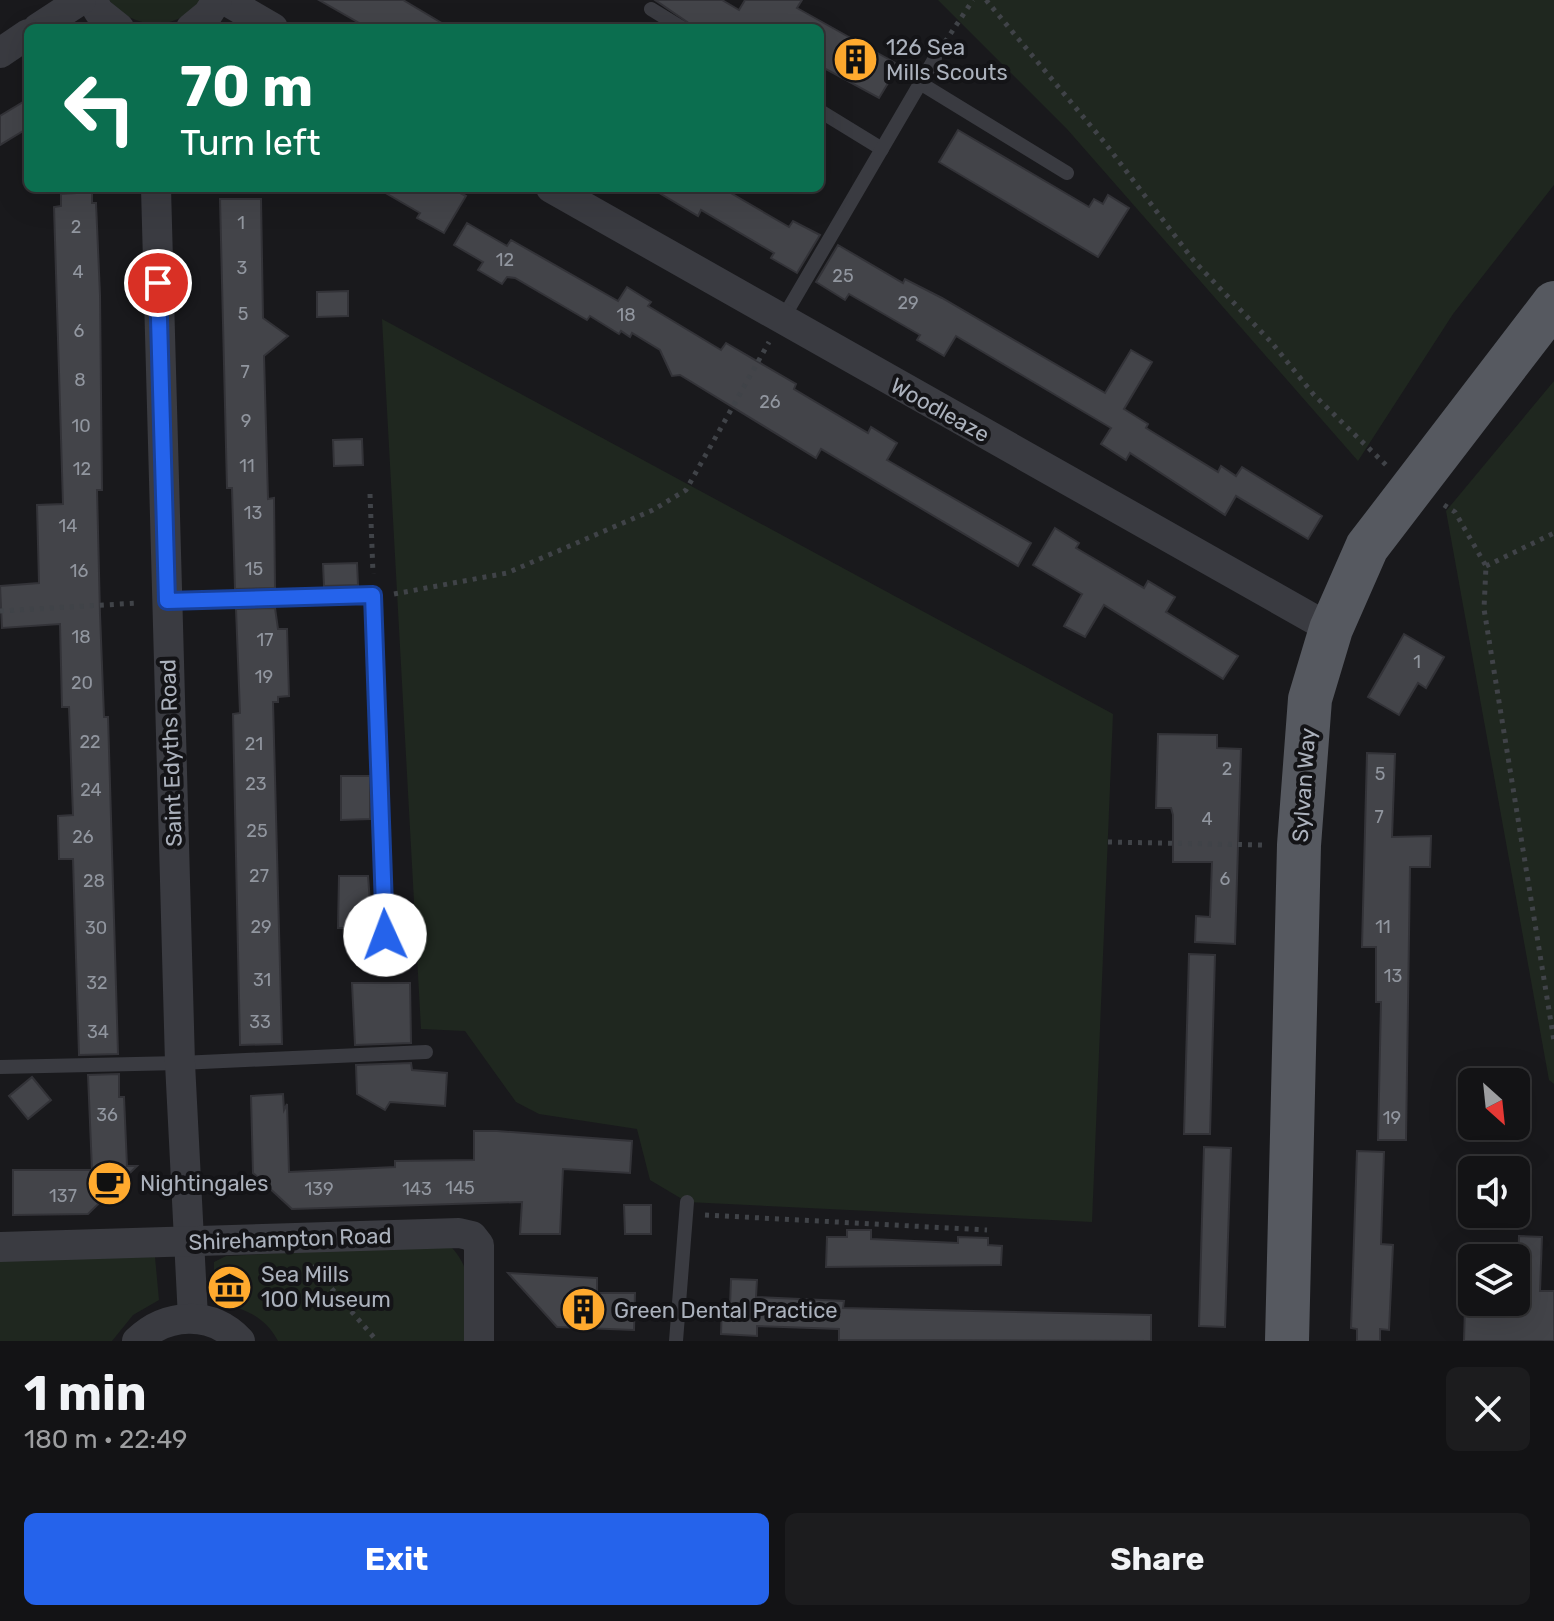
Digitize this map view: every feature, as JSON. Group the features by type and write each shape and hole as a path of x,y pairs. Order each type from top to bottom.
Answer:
{"main road":[{"name":"Sylvan Way","path":"1287,1341 1299,845 1310,699 1331,629 1367,547 1554,303"}],"street":[{"path":"44,24 81,0"},
{"path":"92,0 99,12 114,24"},
{"path":"196,24 208,14 217,0"},
{"path":"225,0 266,24"},
{"path":"0,53 24,37"},
{"name":"Saint Edyths Road","path":"156,192 180,1063 193,1318"},
{"name":"Woodleaze","path":"558,192 781,321 1331,629"},
{"name":"Shirehampton Road","path":"0,1247 472,1236 479,1245 479,1341"},
{"path":"137,1341 147,1331 169,1321 193,1318 214,1323 240,1341"}],"lane":[{"path":"651,9 675,24"},
{"path":"781,321 935,58"},
{"path":"920,83 1067,173"},
{"path":"824,113 882,149"},
{"path":"167,601 373,595 387,966"},
{"path":"0,1067 426,1052"},
{"path":"676,1341 686,1208"}],"path":[{"path":"935,58 973,0"},
{"path":"986,0 1105,143 1194,261 1281,353 1314,395 1378,460"},
{"path":"370,494 373,595 453,585 507,573 639,517 686,490 781,321"},
{"path":"1554,533 1486,566 1484,609 1554,1041"},
{"path":"0,611 167,601"},
{"path":"1108,842 1299,845"},
{"path":"686,1208 987,1230"},
{"path":"287,1238 377,1341"}],"shaded area":[{"path":"109,0 202,0 181,18 156,24 130,18"},
{"path":"938,0 1554,0 1554,185 1453,314 1358,461 1067,129"},
{"path":"382,319 1113,714 1092,1222 687,1202 650,1180 637,1129 539,1114 516,1102 465,1031 421,1029"},
{"path":"1554,381 1554,1084 1549,1080 1446,511"},
{"path":"448,1244 464,1265 467,1277 470,1301 468,1341 278,1341 259,1318 214,1301 214,1262 226,1256"},
{"path":"155,1257 159,1300 133,1315 112,1341 0,1341 0,1260"}],"building":[{"path":"319,0 403,0 443,24 361,24"},
{"path":"655,0 722,0 739,10 745,0 802,0 797,8 899,65 879,98 824,68 824,24 690,24"},
{"path":"24,101 24,130 0,145 0,116"},
{"path":"958,130 1089,207 1094,199 1103,204 1108,195 1129,208 1098,257 939,162"},
{"path":"92,192 92,203 96,203 100,295 102,490 97,490 104,717 108,717 118,1054 79,1055 73,859 59,859 58,816 73,815 69,707 62,707 60,624 2,628 0,586 39,583 37,505 63,504 54,207 61,206 61,194"},
{"path":"384,192 458,192 466,196 444,233 417,218 420,213"},
{"path":"658,192 729,192 789,227 793,221 820,235 797,273 771,258 774,253 701,210 698,216"},
{"path":"220,199 261,199 263,318 288,336 264,356 268,499 274,498 275,588 235,589 232,488 227,488"},
{"path":"467,223 507,246 511,240 618,301 627,287 651,302 648,306 721,350 726,343 796,384 794,389 868,433 871,427 897,443 887,460 1031,543 1018,566 821,449 816,458 680,375 672,376 660,350 632,333 630,337 621,331 619,334 590,316 587,320 515,278 507,277 502,284 478,270 483,262 454,245"},
{"path":"838,245 903,283 905,279 942,298 1105,393 1131,350 1152,362 1124,409 1148,424 1146,428 1218,472 1221,466 1236,476 1242,467 1322,516 1308,539 1236,496 1225,515 1130,453 1126,460 1101,444 1111,428 956,336 944,356 917,340 920,335 849,294 845,300 816,282"},
{"path":"348,291 348,316 317,317 317,292"},
{"path":"362,439 363,465 334,466 333,440"},
{"path":"1055,528 1079,543 1076,548 1144,588 1148,581 1175,597 1166,612 1238,656 1223,679 1104,605 1085,637 1064,626 1082,594 1033,565"},
{"path":"357,563 358,585 324,586 323,564"},
{"path":"275,608 278,629 287,629 289,696 278,697 278,702 273,702 282,1044 240,1045 233,714 240,713 236,609"},
{"path":"1404,634 1444,657 1426,688 1418,683 1399,715 1368,697"},
{"path":"1158,734 1217,735 1217,748 1241,749 1235,944 1195,942 1196,916 1210,917 1212,862 1173,862 1171,808 1156,808"},
{"path":"1367,753 1395,754 1392,837 1431,836 1430,867 1410,867 1406,1140 1378,1140 1381,1002 1376,1002 1376,947 1362,947"},
{"path":"341,776 370,776 370,819 341,820"},
{"path":"339,876 368,876 372,928 338,928"},
{"path":"1189,954 1215,955 1210,1134 1184,1134"},
{"path":"352,983 410,983 411,1043 355,1045"},
{"path":"411,1063 412,1070 447,1073 445,1106 390,1102 385,1110 357,1094 356,1065"},
{"path":"119,1074 119,1097 124,1097 127,1166 137,1166 88,1214 13,1215 13,1170 92,1170 88,1075"},
{"path":"32,1077 51,1100 28,1119 9,1096"},
{"path":"283,1094 284,1110 287,1104 289,1172 395,1167 395,1161 474,1160 474,1131 497,1131 632,1141 630,1173 563,1169 560,1234 520,1234 522,1202 292,1209 253,1173 251,1096"},
{"path":"1204,1147 1231,1148 1225,1327 1199,1326"},
{"path":"1357,1151 1384,1152 1381,1244 1393,1245 1389,1330 1380,1329 1380,1341 1357,1341 1357,1329 1351,1328"},
{"path":"624,1205 651,1205 651,1234 625,1234"},
{"path":"847,1230 871,1230 871,1239 958,1243 958,1237 988,1238 988,1245 1002,1246 1001,1265 826,1267 827,1237 847,1237"},
{"path":"1519,1236 1542,1237 1540,1291 1554,1291 1554,1341 1464,1341 1465,1316 1530,1316 1530,1244 1519,1244"},
{"path":"508,1273 597,1278 597,1293 635,1293 634,1330 557,1327"},
{"path":"731,1279 757,1280 756,1297 844,1301 843,1308 1151,1315 1151,1341 839,1340 839,1329 757,1326 757,1336 721,1334 722,1305 730,1306"}],"place":[{"name":"126 Sea Mills Scouts","path":"855,60"},
{"name":"Nightingales","path":"109,1183"},
{"name":"Sea Mills 100 Museum","path":"230,1287"},
{"name":"Green Dental Practice","path":"583,1310"}],"route":[{"path":"158,283 167,601 373,595 385,935"}]}
